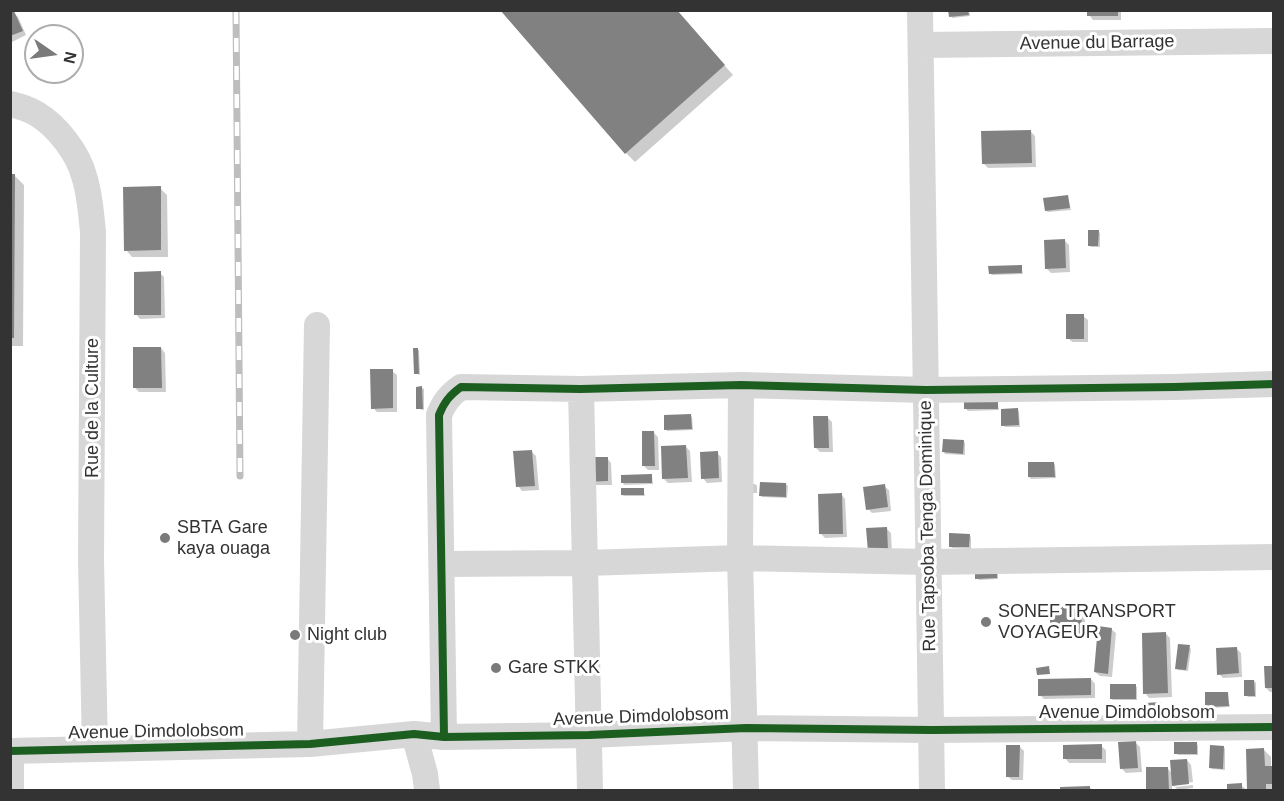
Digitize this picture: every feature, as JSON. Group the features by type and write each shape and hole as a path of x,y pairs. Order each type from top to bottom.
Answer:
{"street":[{"name":"Rue Tapsoba Tenga Dominique","path":"920,10 932,790"},
{"name":"Avenue du Barrage","path":"921,45 1274,41"},
{"name":"Rue de la Culture","path":"10,104 37,114 72,150 84,174 90,201 93,243 92,561 95,748"},
{"path":"310,744 317,325"},
{"path":"444,737 439,415 450,395 461,387 581,389 741,384 926,390 1274,384"},
{"path":"741,384 740,558 747,790"},
{"path":"581,389 590,790"},
{"path":"442,564 586,563 740,558 928,562 1274,557"},
{"name":"Avenue Dimdolobsom","path":"11,752 310,744 414,734 444,737 589,735 746,728 932,730 1274,727"},
{"path":"414,734 427,790"},
{"path":"11,752 11,790"}],"building":[{"path":"500,10 677,10 725,65 625,154"},
{"path":"948,10 968,10 969,15 949,17"},
{"path":"1087,10 1118,10 1118,16 1087,16"},
{"path":"14,11 23,31 10,36 10,13"},
{"path":"1031,130 1032,163 982,164 981,131"},
{"path":"10,174 15,174 14,338 10,338"},
{"path":"161,186 161,250 124,251 123,187"},
{"path":"1068,195 1070,208 1045,211 1043,198"},
{"path":"1088,230 1099,230 1098,246 1088,246"},
{"path":"1065,239 1066,268 1045,269 1044,240"},
{"path":"1022,265 1022,273 989,274 988,266"},
{"path":"161,271 161,315 134,315 134,272"},
{"path":"1066,314 1084,314 1084,339 1066,339"},
{"path":"133,347 161,347 162,388 133,388"},
{"path":"413,348 418,348 419,374 414,374"},
{"path":"370,369 393,369 393,408 371,409"},
{"path":"422,386 423,409 416,409 416,387"},
{"path":"964,400 998,400 998,409 964,409"},
{"path":"1018,408 1019,425 1001,426 1001,409"},
{"path":"691,414 692,429 664,430 664,415"},
{"path":"813,416 828,416 829,448 814,448"},
{"path":"642,431 654,431 655,466 642,466"},
{"path":"943,439 964,440 963,454 942,452"},
{"path":"686,445 688,478 662,479 661,446"},
{"path":"532,450 535,486 516,487 513,451"},
{"path":"718,451 719,478 701,479 700,452"},
{"path":"585,457 608,457 608,481 585,482"},
{"path":"1028,462 1054,462 1055,477 1028,477"},
{"path":"652,474 652,483 621,483 621,475"},
{"path":"760,482 786,483 786,497 759,496"},
{"path":"885,484 888,507 866,510 863,487"},
{"path":"621,488 644,488 644,495 621,495"},
{"path":"842,493 843,534 819,534 818,494"},
{"path":"887,527 888,550 868,552 866,528"},
{"path":"949,533 970,534 969,547 949,547"},
{"path":"975,569 997,569 997,578 975,579"},
{"path":"1081,606 1082,635 1050,635 1050,607"},
{"path":"1098,626 1112,628 1108,674 1094,672"},
{"path":"1166,632 1168,693 1143,694 1142,633"},
{"path":"1178,644 1190,645 1186,670 1175,669"},
{"path":"1237,647 1239,673 1217,675 1216,648"},
{"path":"1049,666 1050,674 1037,675 1036,668"},
{"path":"1264,666 1274,666 1274,688 1265,688"},
{"path":"1091,678 1091,695 1038,696 1038,679"},
{"path":"1244,680 1254,680 1255,696 1244,696"},
{"path":"1110,684 1136,684 1136,699 1110,699"},
{"path":"1205,692 1228,692 1229,706 1205,707"},
{"path":"1161,702 1161,711 1145,711 1145,703"},
{"path":"1136,741 1138,768 1120,769 1118,742"},
{"path":"1174,742 1197,742 1197,754 1174,754"},
{"path":"1102,744 1102,759 1063,759 1063,745"},
{"path":"1006,745 1020,745 1019,777 1006,777"},
{"path":"1210,745 1224,746 1223,769 1209,768"},
{"path":"1264,748 1265,766 1274,766 1274,784 1266,784 1266,790 1247,790 1246,749"},
{"path":"1187,759 1189,784 1172,786 1170,760"},
{"path":"1146,767 1168,767 1169,790 1146,790"},
{"path":"1242,783 1242,790 1227,790 1227,784"},
{"path":"1090,786 1090,790 1060,790 1060,787"}],"railway":[{"path":"236,10 240,476"}],"cycle path":[{"path":"444,737 439,415 448,399 461,387 581,389 741,385 926,390 1274,384"},
{"path":"10,751 310,744 414,734 444,737 589,735 746,728 932,730 1274,727"}],"place":[{"name":"SBTA Gare kaya ouaga","path":"165,538"},
{"name":"SONEF TRANSPORT VOYAGEUR","path":"986,622"},
{"name":"Night club","path":"295,635"},
{"name":"Gare STKK","path":"496,668"}]}
